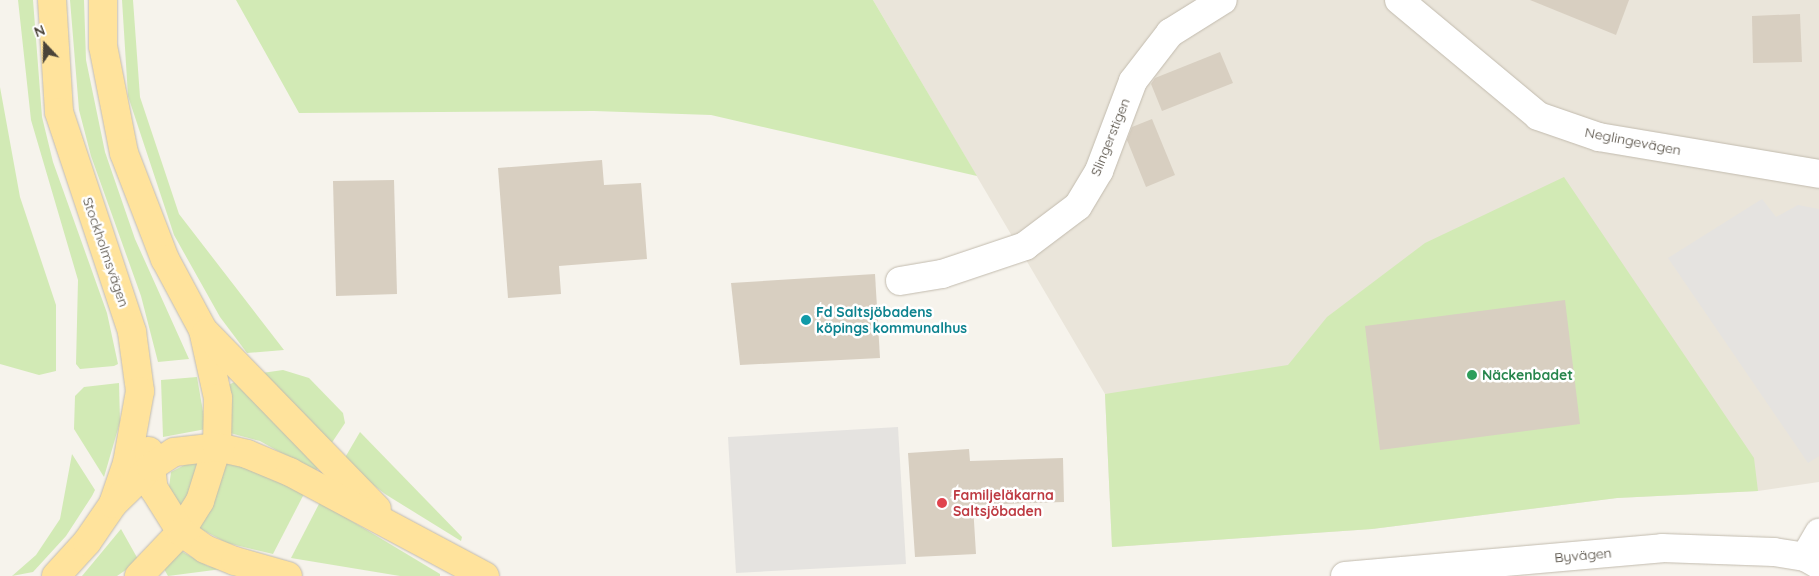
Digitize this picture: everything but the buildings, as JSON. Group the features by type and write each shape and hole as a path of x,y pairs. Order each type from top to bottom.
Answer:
{"main road":[{"name":"Stockholmsvägen","path":"52,0 59,112 132,332 140,391 127,463 113,504"},
{"path":"103,0 102,46 124,153 165,259 203,330 218,398 217,447 200,501 181,532 139,576"},
{"path":"203,330 392,524"},
{"path":"140,391 154,489 181,532 206,549 271,575"},
{"path":"56,576 87,542 113,504 151,467 174,452 217,447 247,454 290,472 392,524 486,576"}],"street":[{"name":"Slingerstigen","path":"900,281 942,274 1025,246 1078,206 1099,171 1133,81 1170,33 1223,0"},
{"name":"Neglingevägen","path":"1399,0 1538,116 1600,137 1819,174"},
{"path":"1812,561 1819,532"},
{"name":"Byvägen","path":"1345,576 1662,548 1722,548 1812,561"}],"shaded area":[{"path":"873,0 1819,0 1819,482 1758,491 1617,498 1372,529 1112,547 1105,394"},
{"path":"1762,199 1776,217 1798,205 1819,209 1819,456 1808,463 1668,258"},
{"path":"898,427 906,564 736,573 728,437"}],"green space":[{"path":"18,0 33,0 42,117 53,162 107,313 118,364 114,366 80,369 76,364 78,280 31,120"},
{"path":"70,0 84,0 86,60 105,152 135,239 189,359 158,362 141,296 91,156 79,110"},
{"path":"122,0 133,0 140,97 179,214 284,350 247,353 220,317 174,235 128,96"},
{"path":"236,0 873,0 977,176 711,115 594,111 299,113"},
{"path":"0,87 20,197 56,305 56,371 39,375 0,364"},
{"path":"1564,177 1754,458 1758,491 1617,498 1372,529 1112,547 1105,394 1288,365 1327,317 1425,243"},
{"path":"283,370 309,378 343,413 345,423 329,447 262,373"},
{"path":"197,377 206,429 163,437 161,380"},
{"path":"239,380 319,467 315,472 260,441 230,433 231,405 226,386"},
{"path":"119,383 120,422 104,477 74,429 75,396 84,387"},
{"path":"360,432 462,537 461,541 385,494 343,461"},
{"path":"72,454 95,490 66,536 33,572 12,576 36,555 60,519"},
{"path":"194,460 200,460 198,472 182,508 169,487 171,472"},
{"path":"225,463 243,465 305,492 273,554 227,543 199,528"},
{"path":"320,502 440,574 440,576 400,576 291,558"},
{"path":"121,529 139,561 117,576 82,576"},
{"path":"181,551 208,566 222,569 168,576 164,569"}],"place":[{"name":"Fd Saltsjöbadens köpings kommunalhus","path":"806,320"},
{"name":"Näckenbadet","path":"1472,375"},
{"name":"Familjeläkarna Saltsjöbaden","path":"942,503"}]}
